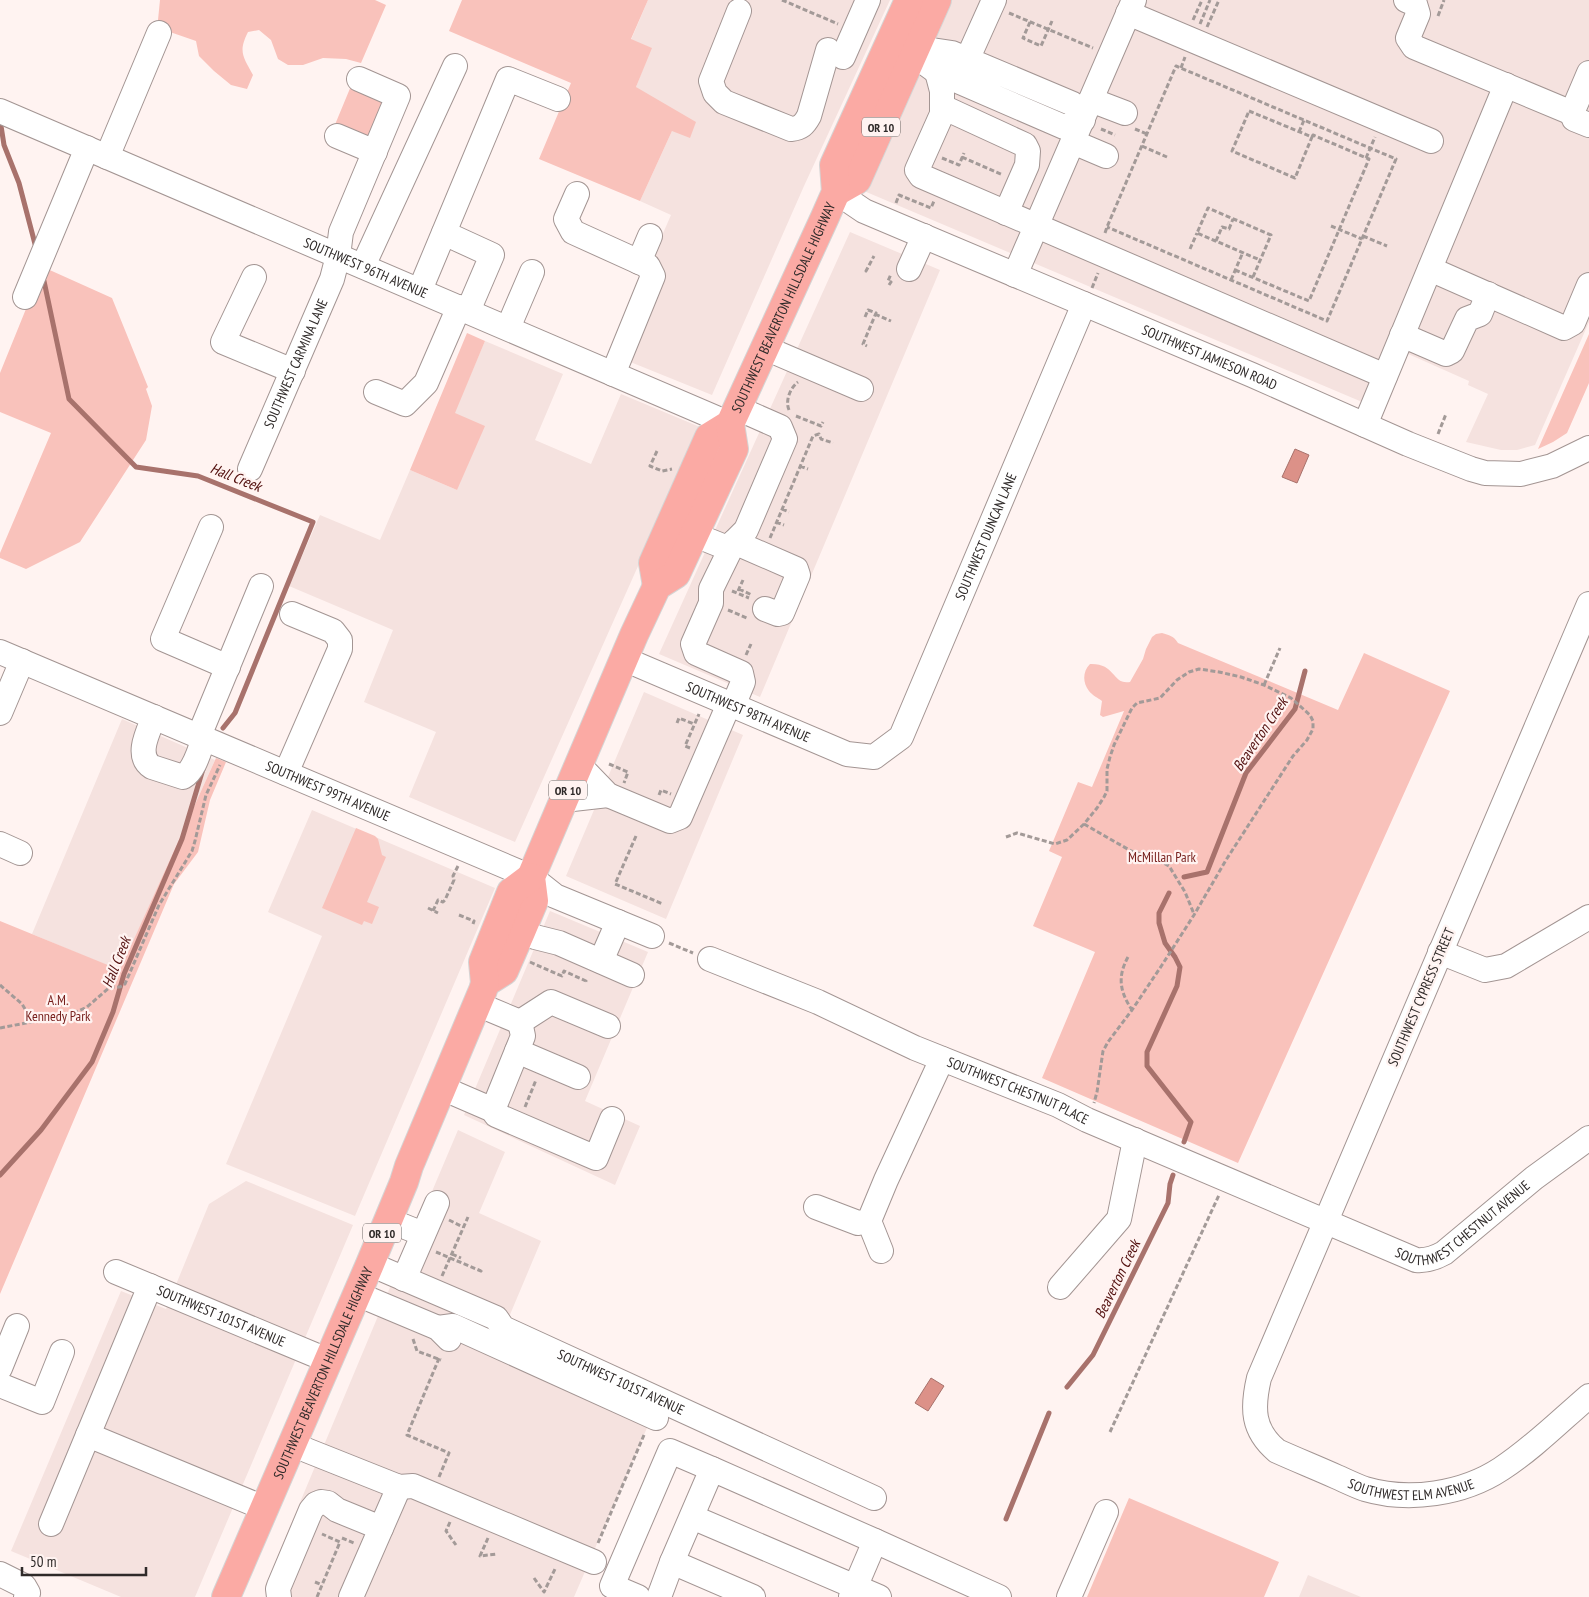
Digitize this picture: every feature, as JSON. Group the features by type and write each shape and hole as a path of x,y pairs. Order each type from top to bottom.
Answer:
{"main road":[{"name":"SOUTHWEST BEAVERTON HILLSDALE HIGHWAY","path":"657,586 653,563 709,437 733,416 836,192 834,166 909,0"},
{"name":"SOUTHWEST BEAVERTON HILLSDALE HIGHWAY","path":"836,192 857,180 937,0"},
{"name":"SOUTHWEST BEAVERTON HILLSDALE HIGHWAY","path":"481,993 504,971 521,932 534,901 531,878 657,586 676,574 734,449 733,416"},
{"name":"SOUTHWEST BEAVERTON HILLSDALE HIGHWAY","path":"226,1597 370,1264 481,993 483,962 512,892 531,878"}],"street":[{"path":"739,11 711,80 715,94 724,102 791,129 799,128 805,124 835,53 868,0"},
{"path":"1406,0 1415,4 1418,14 1408,38 1414,47 1506,85 1581,119 1589,73"},
{"path":"967,60 1000,6"},
{"path":"1015,275 1073,142 1092,116 1131,7 1430,140"},
{"path":"25,297 159,33"},
{"path":"915,51 932,50 952,53 1073,104 1092,116"},
{"path":"915,51 926,64 937,72 1064,127 1092,116 1124,113"},
{"path":"363,266 456,66"},
{"path":"937,72 945,112"},
{"path":"420,290 508,79 558,99"},
{"name":"SOUTHWEST CARMINA LANE","path":"250,469 332,278 338,256 341,232 398,96 359,80"},
{"path":"1365,425 1506,85"},
{"path":"980,90 962,97 945,112 917,170 922,176 1385,376"},
{"name":"SOUTHWEST 96TH AVENUE","path":"0,111 613,374 733,416 780,427 785,439 746,530 732,546 711,589 711,603 693,644 696,653 742,673 743,682 731,705"},
{"path":"945,112 1024,145 1028,152 1026,165 1006,213"},
{"path":"337,136 375,152"},
{"path":"1073,142 1106,156"},
{"name":"SOUTHWEST JAMIESON ROAD","path":"836,192 864,211 1015,275 1088,296 1252,375 1431,454 1470,469 1485,473 1521,474 1587,455"},
{"path":"577,194 566,219 573,232 648,266 653,276 613,374"},
{"path":"376,392 405,404 426,383 492,255 444,233"},
{"path":"639,262 650,236"},
{"path":"908,269 924,236"},
{"path":"1430,269 1564,328 1572,323 1589,285"},
{"path":"508,328 532,272"},
{"path":"254,277 223,342 293,371"},
{"path":"1402,335 1446,354 1452,351 1467,319 1480,314 1488,294"},
{"name":"SOUTHWEST DUNCAN LANE","path":"874,757 900,737 1088,296"},
{"path":"765,348 861,389"},
{"path":"211,527 163,639 228,667"},
{"path":"695,535 796,569 798,575 782,613 757,614"},
{"path":"160,720 147,736 144,759 152,767 183,776 186,775 193,767 201,737 261,586"},
{"name":"SOUTHWEST CYPRESS STREET","path":"1256,1391 1259,1378 1589,604"},
{"path":"286,773 340,648 340,640 333,631 292,614"},
{"name":"SOUTHWEST 99TH AVENUE","path":"0,652 531,878 555,896 652,936"},
{"name":"SOUTHWEST 98TH AVENUE","path":"624,659 847,754 874,757"},
{"path":"0,713 22,661"},
{"path":"579,765 608,795 670,822 680,817 731,705"},
{"path":"564,800 608,795"},
{"path":"1440,952 1485,970 1506,966 1589,917"},
{"path":"601,961 618,922"},
{"path":"521,932 559,943 632,975"},
{"name":"SOUTHWEST CHESTNUT PLACE","path":"710,959 818,1002 915,1048 1058,1105 1087,1120 1326,1221"},
{"path":"481,993 520,1022 523,1036 493,1110"},
{"path":"520,1022 551,1002 608,1026"},
{"path":"517,1051 578,1076"},
{"path":"881,1251 869,1221 942,1059"},
{"path":"442,1088 493,1110 496,1115 575,1144 596,1158 612,1119"},
{"name":"SOUTHWEST CHESTNUT AVENUE","path":"1326,1221 1416,1260 1425,1261 1436,1258 1534,1178 1589,1138"},
{"path":"1060,1287 1119,1219 1135,1140"},
{"path":"404,1279 426,1241 437,1203"},
{"path":"816,1207 858,1223 869,1221"},
{"path":"388,1220 426,1241"},
{"name":"SOUTHWEST 101ST AVENUE","path":"370,1264 496,1318 503,1328 871,1497 852,1530"},
{"name":"SOUTHWEST 101ST AVENUE","path":"116,1272 327,1360"},
{"path":"50,1524 150,1286"},
{"path":"356,1294 438,1328 449,1339 498,1360"},
{"path":"0,1368 17,1326"},
{"path":"438,1328 454,1326 652,1427"},
{"path":"0,1385 42,1402 62,1352"},
{"name":"SOUTHWEST ELM AVENUE","path":"1256,1391 1254,1407 1257,1421 1268,1443 1277,1451 1365,1489 1408,1495 1431,1494 1458,1489 1500,1470 1516,1459 1589,1396"},
{"path":"88,1435 264,1508"},
{"path":"291,1444 399,1487 413,1486 564,1550 595,1555"},
{"path":"638,1597 610,1592 670,1451 852,1530 999,1597"},
{"path":"659,1597 712,1470"},
{"path":"351,1597 399,1487"},
{"path":"279,1597 279,1586 311,1510 316,1504 321,1502 328,1503 337,1510 381,1528"},
{"path":"1069,1597 1106,1512"},
{"path":"692,1517 853,1592 879,1597"},
{"path":"853,1592 876,1541"},
{"path":"672,1562 753,1597"},
{"path":"0,1574 24,1586 28,1593 26,1597"}],"path":[{"path":"782,0 843,26"},
{"path":"1191,26 1202,0"},
{"path":"1198,29 1210,0"},
{"path":"1205,32 1219,0"},
{"path":"1000,6 1030,22 1096,49"},
{"path":"1030,22 1023,38 1041,46 1052,21"},
{"path":"1104,235 1107,227 1176,66 1396,159 1327,321 1107,227"},
{"path":"1235,270 1309,301 1369,159 1249,111 1232,151 1295,178 1312,137"},
{"path":"1092,116 1115,135"},
{"path":"1299,132 1304,120"},
{"path":"1142,146 1166,157"},
{"path":"1366,158 1370,148"},
{"path":"934,155 959,165 963,155 1006,178"},
{"path":"896,204 899,194 931,208 932,205"},
{"path":"1190,249 1208,208 1271,235 1252,277"},
{"path":"1216,241 1222,227 1229,230 1233,219"},
{"path":"1331,226 1387,246"},
{"path":"1197,233 1260,260"},
{"path":"1231,280 1242,252"},
{"path":"867,271 874,256"},
{"path":"1088,296 1102,265"},
{"path":"866,317 868,310 891,321"},
{"path":"863,344 875,314"},
{"path":"857,342 867,346"},
{"path":"800,382 795,384 787,402 790,412 821,426 823,422"},
{"path":"781,403 787,402"},
{"path":"1438,434 1446,414"},
{"path":"775,542 769,540 813,436 819,434 821,439 833,443"},
{"path":"657,451 650,466 662,471 675,468"},
{"path":"800,466 808,469"},
{"path":"782,509 789,512"},
{"path":"776,522 784,525"},
{"path":"738,591 743,580"},
{"path":"714,583 755,596 753,600 738,591"},
{"path":"722,607 757,614"},
{"path":"744,661 751,644"},
{"path":"1264,685 1280,648"},
{"path":"1006,837 1017,833 1055,844 1067,840 1084,824 1104,797 1107,769 1114,744 1132,708 1137,703 1160,698 1183,675 1189,672 1200,669 1220,672 1264,685 1291,698 1310,715 1313,721 1313,729 1308,740 1293,756 1226,860 1162,965 1132,1010 1114,1032 1104,1051 1097,1092 1087,1120"},
{"path":"677,723 679,718 694,724"},
{"path":"0,1028 72,1014 87,1007 110,987 125,984 159,905 192,851 206,794 228,748"},
{"path":"1084,824 1132,851 1152,857 1169,866 1185,892 1194,915"},
{"path":"636,836 614,885 663,904"},
{"path":"434,911 438,900 443,902 445,900 459,863"},
{"path":"428,908 438,913"},
{"path":"459,915 472,920"},
{"path":"652,936 710,959"},
{"path":"1128,957 1122,974 1121,986 1124,998 1132,1010"},
{"path":"525,960 562,976 564,972 586,981 585,983"},
{"path":"0,985 22,1004 32,1021"},
{"path":"523,1111 538,1077 540,1078"},
{"path":"1110,1432 1219,1175"},
{"path":"450,1258 468,1217"},
{"path":"455,1223 463,1227"},
{"path":"426,1241 450,1258 481,1271 482,1269"},
{"path":"450,1258 461,1258"},
{"path":"412,1339 417,1351 440,1360 406,1435 414,1436 449,1453 437,1481"},
{"path":"595,1555 643,1434 652,1427"},
{"path":"317,1597 340,1542 318,1533"},
{"path":"534,1578 544,1592 564,1550"},
{"path":"315,1582 322,1585"}],"shaded area":[{"path":"648,0 890,0 804,186 712,395 623,359 663,269 650,263 671,215 640,201 672,131 636,87 651,48 631,40"},
{"path":"952,0 1589,0 1589,322 1535,445 1517,450 1501,450 1466,442 1488,394 1468,385 1469,381 1406,353 1381,410 864,191"},
{"path":"850,232 940,270 760,697 659,654"},
{"path":"485,341 563,374 535,440 591,464 621,394 700,427 515,842 409,797 436,732 364,702 393,630 289,586 320,515 380,540 410,470 457,490 454,413"},
{"path":"1295,449 1309,455 1297,483 1282,477"},
{"path":"644,692 743,735 666,919 566,876"},
{"path":"122,719 215,760 120,971 32,934"},
{"path":"312,810 495,888 355,1216 226,1164 322,936 268,912"},
{"path":"550,911 648,952 585,1101 640,1126 615,1185 464,1115"},
{"path":"458,1130 505,1152 479,1213 541,1241 509,1317 400,1267"},
{"path":"246,1181 353,1225 195,1597 121,1597 11,1551 121,1291 166,1309 209,1204"},
{"path":"391,1285 656,1407 574,1597 271,1597 265,1586"},
{"path":"931,1378 944,1386 928,1411 915,1403"},
{"path":"1308,1575 1361,1597 1299,1597"}],"green space":[{"path":"160,0 375,0 386,5 361,63 346,59 323,58 303,65 288,65 278,59 271,40 259,30 248,32 243,44 243,54 253,75 247,89 231,85 214,71 199,56 196,41 170,32 158,20"},
{"path":"462,0 648,0 631,39 652,48 636,87 696,122 690,138 672,131 640,201 539,159 571,83 449,31"},
{"path":"351,86 384,101 372,139 334,127"},
{"path":"43,267 112,298 148,387 146,389 152,406 146,440 80,542 26,569 0,558 0,553 51,433 0,412 0,373"},
{"path":"467,333 485,341 455,413 485,426 457,490 410,470"},
{"path":"1589,334 1589,383 1567,433 1538,449"},
{"name":"McMillan Park","path":"1162,633 1173,637 1178,643 1338,710 1364,653 1450,691 1238,1163 1042,1078 1095,952 1033,926 1062,857 1049,851 1078,782 1092,787 1124,711 1103,717 1100,715 1102,701 1087,688 1084,680 1085,673 1090,664 1098,665 1105,667 1120,680 1130,682 1143,659 1152,637"},
{"name":"A.M. Kennedy Park","path":"216,758 226,762 210,800 198,852 174,884 0,1294 0,921 120,970"},
{"path":"356,828 375,836 378,839 382,855 386,857 367,902 379,907 372,924 364,921 362,925 322,908"},
{"path":"1129,1498 1279,1562 1264,1597 1087,1597"}],"waterway":[{"name":"Hall Creek","path":"1,126 4,145 19,183 35,244"},
{"name":"Hall Creek","path":"44,281 69,399 136,467 198,476 313,522 235,713 223,728"},
{"name":"Beaverton Creek","path":"1184,877 1207,872 1246,773 1295,709 1305,671"},
{"name":"Hall Creek","path":"0,1175 41,1130 92,1062 113,1012 124,974 182,839 203,769"},
{"name":"Beaverton Creek","path":"1169,893 1159,913 1159,923 1165,943 1180,967 1177,986 1147,1052 1147,1066 1191,1122 1184,1142"},
{"name":"Beaverton Creek","path":"1067,1387 1093,1355 1168,1203 1173,1175"},
{"name":"Beaverton Creek","path":"1006,1519 1049,1413"}]}
